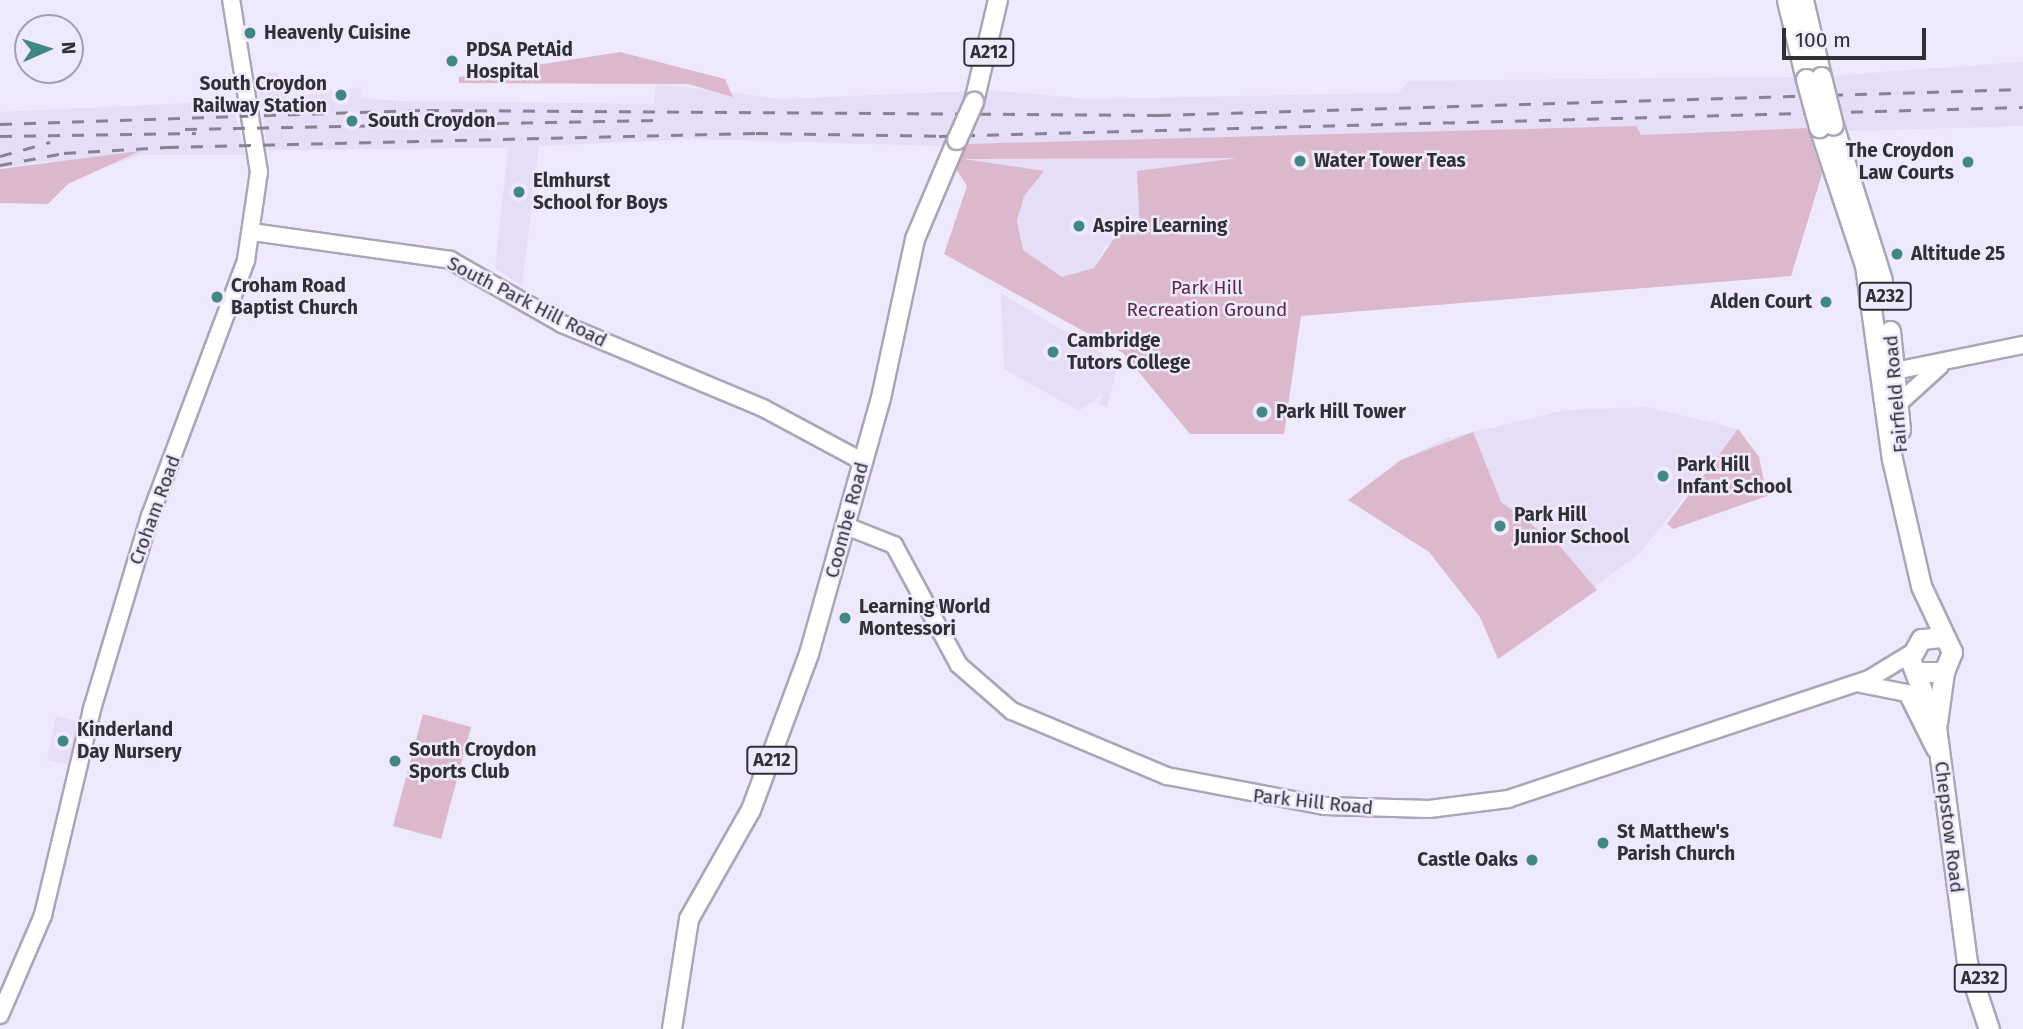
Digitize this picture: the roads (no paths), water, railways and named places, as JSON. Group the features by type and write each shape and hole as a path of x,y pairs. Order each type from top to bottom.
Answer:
{"highway":[{"name":"A232","path":"1787,0 1814,78"},
{"name":"A232","path":"1803,0 1814,78"},
{"name":"Fairfield Road","path":"1814,78 1826,126 1861,224 1890,373 1899,403 1900,485"},
{"name":"Fairfield Road","path":"1890,373 1900,485 1921,586 1952,658 1944,672"},
{"name":"Fairfield Road","path":"1914,656 1921,586"},
{"path":"1941,637 1914,656 1944,672"},
{"name":"Chepstow Road","path":"1914,656 1936,727 1967,963 1989,1029"},
{"name":"Chepstow Road","path":"1936,727 1944,672"},
{"name":"Chepstow Road","path":"1963,926 1998,1029"}],"main road":[{"name":"Croham Road","path":"0,1015 43,915 122,603 232,310 253,232 259,163 231,0"},
{"name":"Coombe Road","path":"672,1029 689,919 740,833 769,768 846,526 915,239 974,102 998,0"},
{"name":"South Park Hill Road","path":"253,232 450,260 562,324 774,413 862,461"},
{"path":"1890,373 2023,345"},
{"path":"1899,403 1942,364"},
{"name":"Park Hill Road","path":"846,526 894,545 952,654 1001,705 1126,764 1270,799 1373,810 1496,802 1869,679 1914,656"},
{"path":"1852,684 1907,693 1940,760"}],"railway":[{"path":"0,124 427,110 1159,115 2023,89"},
{"path":"0,165 64,153 167,147 756,133 939,136 2023,107"},
{"path":"185,129 658,120"},
{"path":"0,136 196,133"},
{"path":"0,156 50,142"}],"place":[{"name":"Heavenly Cuisine","path":"250,33"},
{"name":"PDSA PetAid Hospital","path":"452,61"},
{"name":"South Croydon Railway Station","path":"341,95"},
{"name":"South Croydon","path":"352,121"},
{"name":"Water Tower Teas","path":"1300,161"},
{"name":"The Croydon Law Courts","path":"1968,162"},
{"name":"Elmhurst School for Boys","path":"519,192"},
{"name":"Aspire Learning","path":"1079,226"},
{"name":"Altitude 25","path":"1897,254"},
{"name":"Croham Road Baptist Church","path":"217,297"},
{"name":"Alden Court","path":"1826,302"},
{"name":"Cambridge Tutors College","path":"1053,352"},
{"name":"Park Hill Tower","path":"1262,412"},
{"name":"Park Hill Infant School","path":"1663,476"},
{"name":"Park Hill Junior School","path":"1500,526"},
{"name":"Learning World Montessori","path":"845,618"},
{"name":"Kinderland Day Nursery","path":"63,741"},
{"name":"South Croydon Sports Club","path":"395,761"},
{"name":"St Matthew's Parish Church","path":"1603,843"},
{"name":"Castle Oaks","path":"1532,860"}],"park label":[{"name":"Park Hill Recreation Ground","path":"1207,299"}]}
